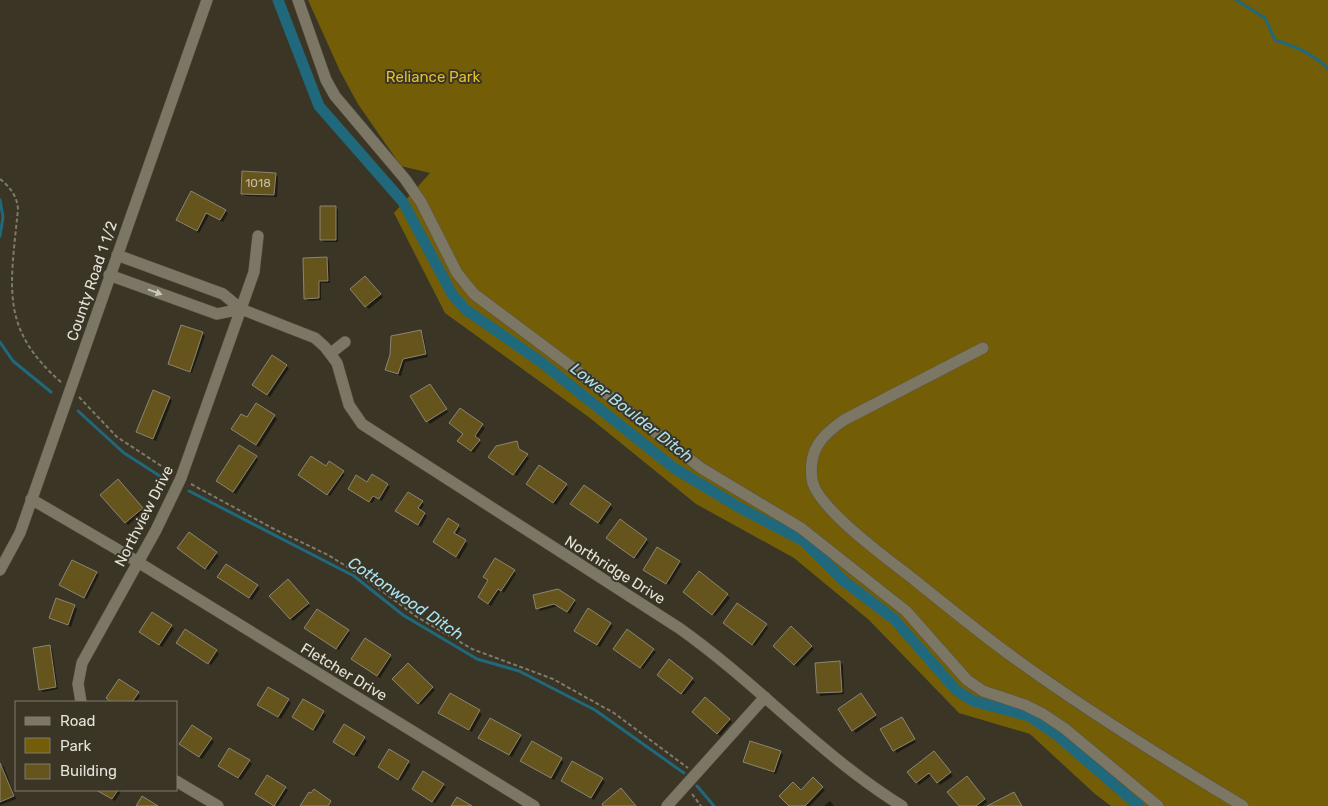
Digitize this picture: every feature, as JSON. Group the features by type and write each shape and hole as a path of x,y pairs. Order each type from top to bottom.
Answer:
{"street":[{"name":"County Road 1 1/2","path":"0,570 20,533 207,0"},
{"path":"298,0 326,80 335,96 405,179 421,202 457,273 474,294 589,380 701,468 801,528 906,611 966,680 984,691 1025,705 1043,714 1064,728 1158,806"},
{"name":"Northview Drive","path":"81,701 78,684 82,663 138,563 181,478 254,272 258,236"},
{"name":"Northridge Drive","path":"117,255 223,294 241,309 310,336 331,353 340,371 349,405 362,424 679,628 765,697 851,771 902,806"},
{"path":"110,275 217,314 241,309"},
{"path":"331,353 345,342"},
{"path":"983,348 844,420 824,434 814,452 812,480 828,507 874,548 1002,649 1070,697 1243,806"},
{"name":"Fletcher Drive","path":"31,499 534,806"},
{"path":"667,806 688,788 694,771 765,697"},
{"path":"178,782 218,806"}],"path":[{"path":"0,179 17,202 17,219 9,258"},
{"path":"36,364 71,388 117,437 181,478 272,528 328,554 360,574 410,613 472,649 553,679 607,709 694,771"},
{"path":"688,788 701,806"}],"green space":[{"name":"Reliance Park","path":"308,0 1328,0 1328,806 1111,806 1095,794 1030,734 959,713 869,620 794,558 696,504 590,418 445,313 394,213 430,173 401,166 358,104 340,71"}],"building":[{"path":"242,171 276,173 274,195 241,194"},
{"path":"191,191 226,210 220,220 206,213 197,231 176,220"},
{"path":"320,206 336,206 336,240 320,240"},
{"path":"327,257 328,281 319,281 319,298 304,299 303,258"},
{"path":"365,276 381,294 365,307 350,289"},
{"path":"181,325 203,332 190,372 168,364"},
{"path":"421,330 426,354 403,359 398,374 385,370 390,355 391,336"},
{"path":"272,355 287,365 267,395 252,385"},
{"path":"430,384 447,409 426,422 410,396"},
{"path":"153,390 170,397 153,439 136,432"},
{"path":"256,403 275,415 256,445 231,429 241,414 247,417"},
{"path":"460,408 483,424 475,436 480,440 471,451 457,441 463,434 449,423"},
{"path":"517,441 519,449 528,454 513,475 488,457 496,446"},
{"path":"239,445 257,456 233,492 216,481"},
{"path":"311,456 326,466 329,461 344,471 327,495 298,475"},
{"path":"539,465 567,484 553,503 526,484"},
{"path":"372,474 388,484 379,499 373,496 369,502 348,489 356,475 367,482"},
{"path":"118,479 143,508 125,523 100,495"},
{"path":"584,485 611,504 598,523 570,504"},
{"path":"408,492 423,501 418,508 425,513 418,525 395,511"},
{"path":"448,518 459,525 454,533 466,540 456,557 433,542"},
{"path":"620,519 647,539 634,558 606,538"},
{"path":"189,532 217,552 205,569 177,548"},
{"path":"657,547 680,561 666,584 643,570"},
{"path":"495,558 515,570 501,591 498,589 488,604 478,597 488,580 483,577"},
{"path":"72,560 97,572 84,598 59,585"},
{"path":"226,564 258,585 249,598 217,577"},
{"path":"699,571 728,594 712,615 683,592"},
{"path":"288,579 309,603 290,619 269,596"},
{"path":"558,589 575,600 567,612 554,604 536,609 533,595"},
{"path":"56,598 75,605 68,625 49,618"},
{"path":"737,603 767,624 752,645 723,623"},
{"path":"588,608 611,623 597,645 574,631"},
{"path":"317,609 349,630 336,649 304,628"},
{"path":"152,612 172,625 159,645 139,632"},
{"path":"791,626 812,646 794,665 773,646"},
{"path":"185,629 217,650 208,664 176,643"},
{"path":"627,629 654,649 640,668 613,649"},
{"path":"365,638 391,655 377,676 351,659"},
{"path":"50,645 56,687 39,690 33,648"},
{"path":"669,659 693,678 681,694 657,675"},
{"path":"840,661 842,692 817,693 815,663"},
{"path":"408,663 433,687 418,704 392,679"},
{"path":"119,679 139,692 133,701 110,701 106,698"},
{"path":"268,687 289,699 278,717 257,705"},
{"path":"450,693 480,710 469,730 438,713"},
{"path":"861,693 876,715 852,731 838,709"},
{"path":"705,697 730,719 717,734 692,712"},
{"path":"303,699 324,711 313,730 292,717"},
{"path":"902,717 915,739 893,751 880,729"},
{"path":"490,718 521,735 509,755 478,738"},
{"path":"344,724 365,737 354,755 333,742"},
{"path":"192,725 212,738 199,757 179,744"},
{"path":"532,741 562,758 551,778 520,761"},
{"path":"750,741 781,751 774,772 743,762"},
{"path":"229,748 250,760 238,778 218,766"},
{"path":"389,749 409,761 398,780 378,767"},
{"path":"934,751 951,772 937,783 929,773 916,783 907,772"},
{"path":"572,761 603,778 591,798 561,781"},
{"path":"0,763 14,796 0,802"},
{"path":"423,771 444,784 432,802 412,789"},
{"path":"267,775 286,787 274,806 255,794"},
{"path":"967,776 985,799 976,806 959,806 947,792"},
{"path":"813,777 823,787 805,806 789,806 779,796 793,782 801,790"},
{"path":"621,788 636,806 603,806 602,804"},
{"path":"314,789 331,801 328,806 300,806 309,792 311,793"},
{"path":"98,791 117,791 112,799"},
{"path":"1014,792 1022,806 987,806"},
{"path":"142,796 158,806 136,806"},
{"path":"457,797 472,806 451,806"}],"waterway":[{"name":"Lower Boulder Ditch","path":"278,0 319,106 403,202 452,294 465,309 541,362 674,468 742,509 804,541 844,581 894,619 956,690 973,701 1029,716 1057,735 1139,806"},
{"path":"1236,0 1265,18 1275,40 1304,51 1328,69"},
{"name":"Cottonwood Ditch","path":"0,200 3,217 0,236"},
{"name":"Cottonwood Ditch","path":"0,342 13,361 51,392"},
{"name":"Cottonwood Ditch","path":"78,411 124,453 163,478"},
{"name":"Cottonwood Ditch","path":"189,491 354,576 403,615 477,659 519,671 595,710 684,773"},
{"name":"Cottonwood Ditch","path":"697,786 714,806"}]}
